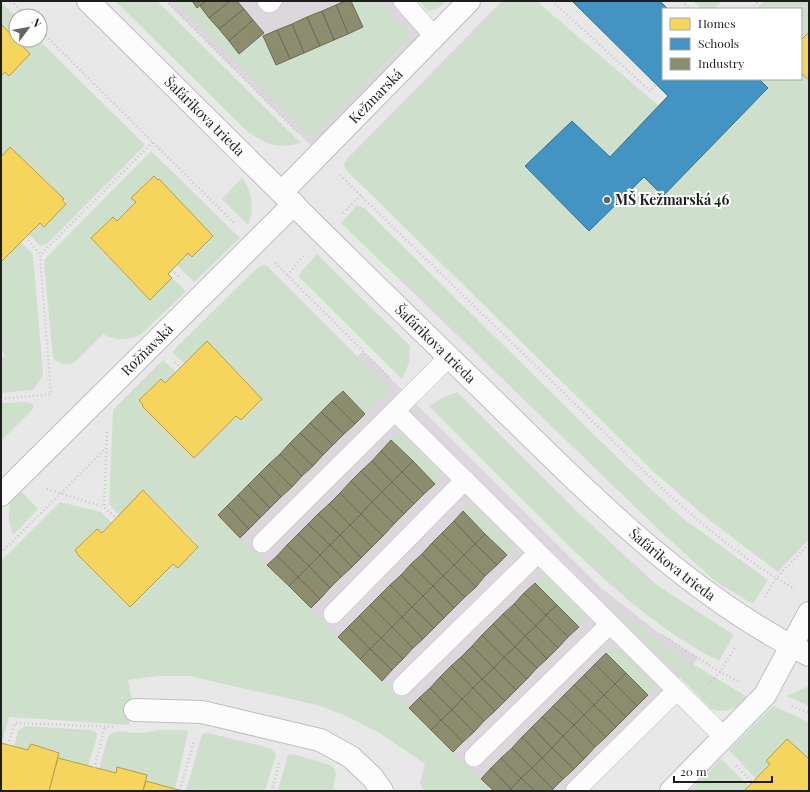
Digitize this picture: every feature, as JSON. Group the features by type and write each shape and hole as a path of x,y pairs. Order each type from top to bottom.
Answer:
{"street":[{"name":"Šafárikova trieda","path":"88,1 449,357 603,506 654,551 741,616 800,650"},
{"name":"Kežmarská","path":"288,198 319,154 469,1"},
{"name":"Rožňavská","path":"1,495 108,388 288,198"},
{"path":"671,791 765,695 800,650 809,614"},
{"path":"135,710 202,712 320,740 351,757 373,778 382,791"}],"lane":[{"path":"267,1 269,3 272,1"},
{"path":"402,1 434,36"},
{"path":"262,543 449,357"},
{"path":"394,411 724,737"},
{"path":"333,614 465,480"},
{"path":"402,686 538,553"},
{"path":"474,757 610,624"},
{"path":"575,791 677,690"}],"path":[{"path":"166,1 319,154 633,460 700,523 776,578 796,590"},
{"path":"552,1 650,91 656,85"},
{"path":"751,8 759,1"},
{"path":"40,255 153,142"},
{"path":"1,399 51,394 40,255 26,237"},
{"path":"104,507 108,388"},
{"path":"1,553 106,448"},
{"path":"16,480 104,507 116,518"},
{"path":"180,790 202,712"},
{"path":"8,745 15,723 119,727"},
{"path":"94,768 105,727"}],"shaded area":[{"path":"166,1 403,1 434,36 319,154"},
{"path":"363,351 601,588 659,633 699,658 565,791 478,791 198,513"}],"green space":[{"path":"115,1 157,1 301,143 286,146 274,145 249,133"},
{"path":"174,1 192,1 197,8 200,6 239,54 262,35 276,65 362,28 351,1 380,1 409,33 405,42 311,138"},
{"path":"419,1 446,1 437,9 428,11"},
{"name":"MŠ Kežmarská 46","path":"502,1 539,1 541,5 659,106 610,157 572,121 525,166 589,231 644,177 663,195 768,89 760,80 802,80 802,74 809,80 809,539 778,572 708,519 654,472 346,170 344,165 346,160"},
{"path":"693,1 723,1 715,8 700,8"},
{"path":"764,1 809,1 809,32 802,39 802,8 757,8"},
{"path":"1,2 8,9 8,31 1,24"},
{"path":"25,48 47,48 145,145 48,243 40,246 29,234 40,223 45,227 66,204 64,199 10,147 1,157 1,76 5,72 9,76 30,54"},
{"path":"151,151 240,238 194,282 177,265 188,253 192,257 213,236 159,179 132,198 136,202 117,221 113,217 91,239 145,295 172,278 186,291 140,335 121,339 112,338 103,334 74,363 60,363 53,358 44,264 45,259"},
{"path":"242,178 248,189 252,207 248,225 222,199"},
{"path":"357,205 365,209 624,464 681,517 768,580 753,604 716,582 658,529 341,223"},
{"path":"21,242 33,254 43,375 33,390 1,393 1,359 5,355 1,348 1,262"},
{"path":"317,254 410,346 409,363 402,379 298,276"},
{"path":"266,265 390,389 365,414 342,391 218,515 494,791 424,791 420,783 425,764 381,734 346,716 317,705 189,676 158,676 128,680 132,701 129,725 9,717 1,743 1,561 60,502 101,512 112,523 102,533 97,529 75,550 79,556 130,607 173,564 178,568 198,548 195,542 144,490 119,515 109,504 113,410 163,360 176,372 165,383 160,379 139,400 143,405 142,406 236,416 241,420 262,399 207,341 184,363 172,352 257,268"},
{"path":"457,392 585,519 658,586 734,635 719,661 693,647 669,631 600,575 509,487 429,406 444,397"},
{"path":"28,402 33,404 33,409 1,441 1,403"},
{"path":"400,434 409,439 442,473 441,478 435,484 391,440"},
{"path":"19,489 38,509 13,535 9,510 12,499"},
{"path":"472,503 516,547 507,555 463,511"},
{"path":"543,577 549,578 585,613 585,621 579,627 535,583"},
{"path":"603,598 668,649 749,698 732,709 722,711 711,709"},
{"path":"613,648 622,651 653,682 655,687 648,695 606,653"},
{"path":"809,686 809,706 786,696"},
{"path":"773,706 809,722 809,759 792,743 766,761 770,764 756,779 729,750"},
{"path":"25,726 91,730 96,732 97,737 88,766 58,758 59,753 31,744 28,750 14,747 18,731"},
{"path":"158,730 185,730 188,732 175,789 146,781 146,775 117,767 116,773 99,769 108,737 114,732 122,731 138,733"},
{"path":"208,733 270,748 276,754 265,791 210,791 204,789 203,791 186,791 202,734"},
{"path":"294,754 333,766 336,774 332,791 278,791 288,755"},
{"path":"721,759 749,786 744,791 689,791"}],"building: Homes":[{"path":"1,24 8,31 8,48 24,48 30,54 9,76 5,72 1,76"},
{"path":"809,32 809,80 802,74 802,39"},
{"path":"10,147 64,199 62,200 66,204 44,227 40,223 1,262 1,157"},
{"path":"154,176 158,180 159,179 213,236 192,257 188,253 168,274 172,278 150,300 91,238 113,217 117,221 136,202 131,198"},
{"path":"207,341 262,399 241,420 236,416 194,458 142,406 143,405 139,400 161,379 165,383"},
{"path":"143,490 198,547 178,568 173,564 130,607 79,556 75,550 97,529 102,533"},
{"path":"787,739 809,759 809,791 744,791 770,764 766,761"},
{"path":"1,743 28,750 31,744 59,753 49,791 1,791"},
{"path":"58,758 116,773 117,767 147,775 143,791 49,791"},
{"path":"146,781 175,789 184,791 143,791"}],"building: Schools":[{"path":"572,1 660,1 667,8 662,8 662,80 760,80 768,88 663,196 644,177 589,231 525,166 572,121 610,157 668,96"}],"building: Industry":[{"path":"192,1 206,1 197,8"},
{"path":"206,1 230,1 209,18 200,6"},
{"path":"230,1 237,1 244,9 219,29 209,18"},
{"path":"345,1 351,1 363,27 348,34 336,5"},
{"path":"336,5 348,34 334,40 322,11"},
{"path":"244,9 253,20 229,41 219,29"},
{"path":"322,11 334,40 320,46 307,17"},
{"path":"307,17 320,46 304,53 292,24"},
{"path":"253,20 264,33 239,54 229,41"},
{"path":"292,24 304,53 290,59 277,30"},
{"path":"277,30 290,59 276,65 263,36"},
{"path":"343,391 365,414 355,424 332,401"},
{"path":"332,401 355,424 344,434 321,412"},
{"path":"321,412 344,434 333,445 310,423"},
{"path":"310,423 333,445 323,455 300,433"},
{"path":"300,433 323,455 313,466 290,443"},
{"path":"391,440 413,461 402,472 381,451"},
{"path":"290,443 313,466 302,476 280,454"},
{"path":"381,451 402,472 392,482 372,461"},
{"path":"280,454 302,476 292,487 269,464"},
{"path":"372,461 392,482 382,492 361,471"},
{"path":"413,461 435,484 424,494 402,472"},
{"path":"269,464 292,487 281,497 259,474"},
{"path":"361,471 382,492 372,502 351,481"},
{"path":"402,472 424,494 414,504 392,482"},
{"path":"259,474 281,497 270,508 248,485"},
{"path":"351,481 372,502 361,514 340,493"},
{"path":"392,482 414,504 404,514 382,492"},
{"path":"248,485 270,508 260,518 238,495"},
{"path":"382,492 404,514 394,524 372,502"},
{"path":"340,493 361,514 350,525 329,504"},
{"path":"238,495 260,518 249,529 227,506"},
{"path":"372,502 394,524 383,536 361,514"},
{"path":"329,504 350,525 340,535 318,514"},
{"path":"227,506 249,529 240,538 218,515"},
{"path":"463,511 485,534 475,544 454,521"},
{"path":"318,514 340,535 330,545 308,524"},
{"path":"361,514 383,536 372,547 350,525"},
{"path":"454,521 475,544 464,555 442,533"},
{"path":"308,524 330,545 320,555 298,534"},
{"path":"350,525 372,547 361,558 340,535"},
{"path":"442,533 464,555 454,565 432,543"},
{"path":"298,534 320,555 309,566 287,545"},
{"path":"485,534 507,555 497,565 475,544"},
{"path":"340,535 361,558 352,567 330,545"},
{"path":"432,543 454,565 443,576 422,554"},
{"path":"475,544 497,565 485,576 464,555"},
{"path":"287,545 309,566 298,577 277,556"},
{"path":"330,545 352,567 341,577 320,555"},
{"path":"422,554 443,576 433,586 411,564"},
{"path":"320,555 341,577 330,588 309,566"},
{"path":"464,555 485,576 476,587 454,565"},
{"path":"277,556 298,577 289,586 267,565"},
{"path":"411,564 433,586 423,596 401,575"},
{"path":"454,565 476,587 465,597 443,576"},
{"path":"309,566 330,588 320,599 298,577"},
{"path":"401,575 423,596 412,607 390,585"},
{"path":"443,576 465,597 454,608 433,586"},
{"path":"298,577 320,599 311,608 289,586"},
{"path":"535,583 557,605 546,615 524,593"},
{"path":"390,585 412,607 402,617 380,595"},
{"path":"433,586 454,608 444,618 423,596"},
{"path":"524,593 546,615 536,626 514,604"},
{"path":"380,595 402,617 392,627 370,605"},
{"path":"423,596 444,618 434,628 412,607"},
{"path":"514,604 536,626 525,636 503,614"},
{"path":"370,605 392,627 381,638 359,616"},
{"path":"557,605 579,627 568,637 546,615"},
{"path":"412,607 434,628 423,639 402,617"},
{"path":"503,614 525,636 515,647 493,624"},
{"path":"546,615 568,637 558,648 536,626"},
{"path":"359,616 381,638 370,649 348,627"},
{"path":"402,617 423,639 413,648 392,627"},
{"path":"493,624 515,647 504,657 482,635"},
{"path":"536,626 558,648 547,659 525,636"},
{"path":"348,627 370,649 360,659 338,637"},
{"path":"392,627 413,648 403,659 381,638"},
{"path":"482,635 504,657 494,668 472,646"},
{"path":"525,636 547,659 537,668 515,647"},
{"path":"381,638 403,659 392,670 370,649"},
{"path":"472,646 494,668 482,679 461,657"},
{"path":"515,647 537,668 527,679 504,657"},
{"path":"370,649 392,670 382,681 360,659"},
{"path":"606,653 626,673 615,684 595,664"},
{"path":"461,657 482,679 473,688 451,666"},
{"path":"504,657 527,679 516,690 494,668"},
{"path":"595,664 615,684 604,695 584,675"},
{"path":"451,666 473,688 462,699 440,677"},
{"path":"494,668 516,690 505,701 482,679"},
{"path":"626,673 648,695 637,706 615,684"},
{"path":"584,675 604,695 594,705 574,685"},
{"path":"440,677 462,699 452,710 430,688"},
{"path":"482,679 505,701 495,711 473,688"},
{"path":"615,684 637,706 626,717 604,695"},
{"path":"574,685 594,705 584,715 564,695"},
{"path":"430,688 452,710 441,720 419,698"},
{"path":"473,688 495,711 484,721 462,699"},
{"path":"564,695 584,715 574,725 553,706"},
{"path":"604,695 626,717 616,727 594,705"},
{"path":"419,698 441,720 431,730 409,708"},
{"path":"462,699 484,721 474,732 452,710"},
{"path":"594,705 616,727 606,737 584,715"},
{"path":"553,706 574,725 563,736 542,717"},
{"path":"452,710 474,732 463,742 441,720"},
{"path":"584,715 606,737 595,747 574,725"},
{"path":"542,717 563,736 552,748 532,727"},
{"path":"441,720 463,742 453,752 431,730"},
{"path":"574,725 595,747 584,759 563,736"},
{"path":"532,727 552,748 542,758 522,737"},
{"path":"563,736 584,759 574,769 552,748"},
{"path":"522,737 542,758 532,768 512,748"},
{"path":"512,748 532,768 521,778 501,758"},
{"path":"552,748 574,769 563,779 542,758"},
{"path":"501,758 521,778 511,789 491,768"},
{"path":"542,758 563,779 553,789 532,768"},
{"path":"491,768 511,789 508,791 494,791 481,779"},
{"path":"532,768 553,789 552,791 535,791 521,778"},
{"path":"521,778 535,791 513,791 511,789"}],"place":[{"name":"MŠ Kežmarská 46","path":"607,200"}]}
